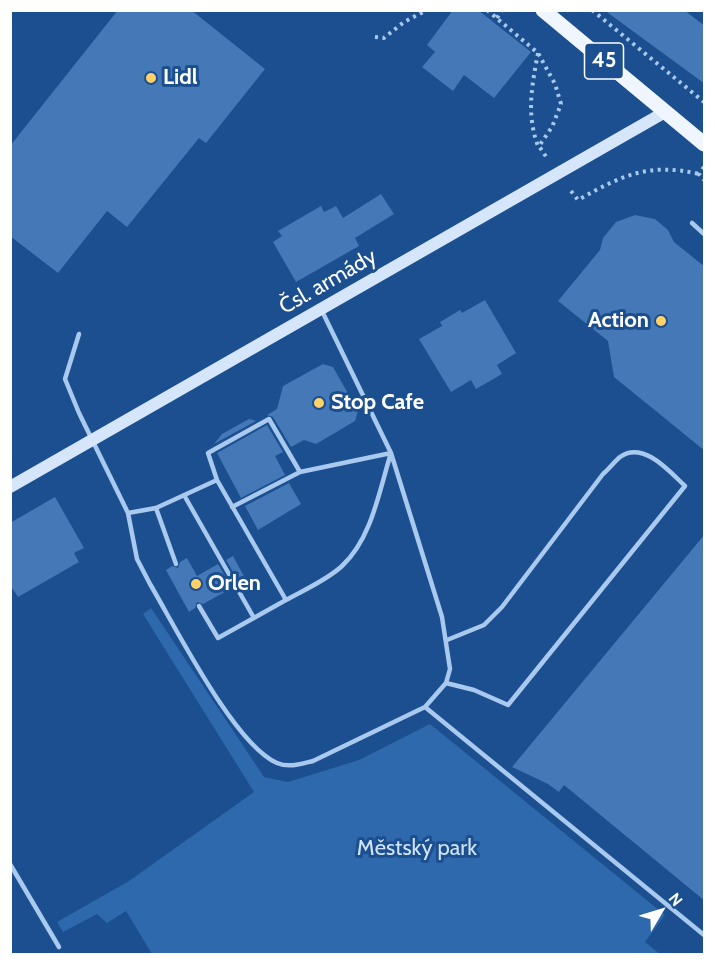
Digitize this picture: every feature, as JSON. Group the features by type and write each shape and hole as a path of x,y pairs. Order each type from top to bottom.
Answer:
{"main road":[{"name":"45","path":"543,10 705,144"},
{"name":"Čsl. armády","path":"10,487 665,112"}],"lane":[{"path":"692,223 705,234"},
{"path":"79,334 65,379 92,441 128,513 137,559 238,731 265,756 279,764 295,766 313,761 425,707 446,683 450,669 447,640 391,453 321,309"},
{"path":"286,600 217,480 208,453 269,419 300,472"},
{"path":"446,683 474,690 508,705 685,486 650,456 635,452 622,456 603,474 502,607 483,626 447,640"},
{"path":"232,507 300,472 391,453"},
{"path":"199,606 218,638 340,568 356,550 368,526 391,453"},
{"path":"128,513 156,508 217,480"},
{"path":"184,495 254,618"},
{"path":"156,508 176,564"},
{"path":"425,707 705,935"},
{"path":"10,864 59,947"}],"path":[{"path":"375,37 384,38 404,22 427,10"},
{"path":"487,10 538,53 548,67 561,104 552,127 538,146"},
{"path":"497,18 502,10"},
{"path":"592,10 705,102"},
{"path":"538,53 529,106 532,131 538,146 578,200 636,171 663,169 699,174 705,180"},
{"path":"699,174 705,166"}],"green space":[{"name":"Městský park","path":"151,608 264,777 288,782 359,760 430,724 665,915 645,942 660,954 152,954 126,911 107,923 97,914 63,932 57,922 129,881 254,792 143,614"}],"building":[{"path":"118,10 191,10 265,69 206,143 199,138 127,227 107,211 58,273 10,236 10,146"},
{"path":"453,10 478,10 531,52 494,98 464,75 453,91 422,67 435,52 427,45"},
{"path":"604,10 684,10 705,26 705,84"},
{"path":"381,194 394,214 355,238 359,246 296,282 273,242 282,236 278,231 321,206 324,212 336,206 343,218"},
{"path":"635,215 655,219 668,230 674,242 705,267 705,451 614,377 608,341 558,301 600,250 603,238 616,222"},
{"path":"485,300 516,353 497,365 502,374 476,389 471,380 451,392 419,339 442,326 440,322 460,310 462,313"},
{"name":"Stop Cafe","path":"323,364 333,367 358,411 355,421 316,444 304,440 291,447 273,417 267,415 277,409 283,386"},
{"path":"249,419 256,421 214,444 222,434"},
{"path":"267,425 283,452 275,456 285,475 241,498 217,453"},
{"path":"289,483 301,504 258,530 245,506"},
{"path":"55,497 84,548 74,553 79,562 18,597 10,585 10,523"},
{"path":"705,534 705,901 564,785 559,792 548,784 512,767"},
{"path":"233,556 246,580 240,584 226,560"},
{"name":"Orlen","path":"187,558 197,576 218,564 232,588 203,604 197,602 195,608 189,612 166,570 172,566 178,568 180,562"}],"place":[{"name":"Lidl","path":"151,78"},
{"name":"Action","path":"661,321"},
{"name":"Stop Cafe","path":"319,403"},
{"name":"Orlen","path":"196,584"}]}
